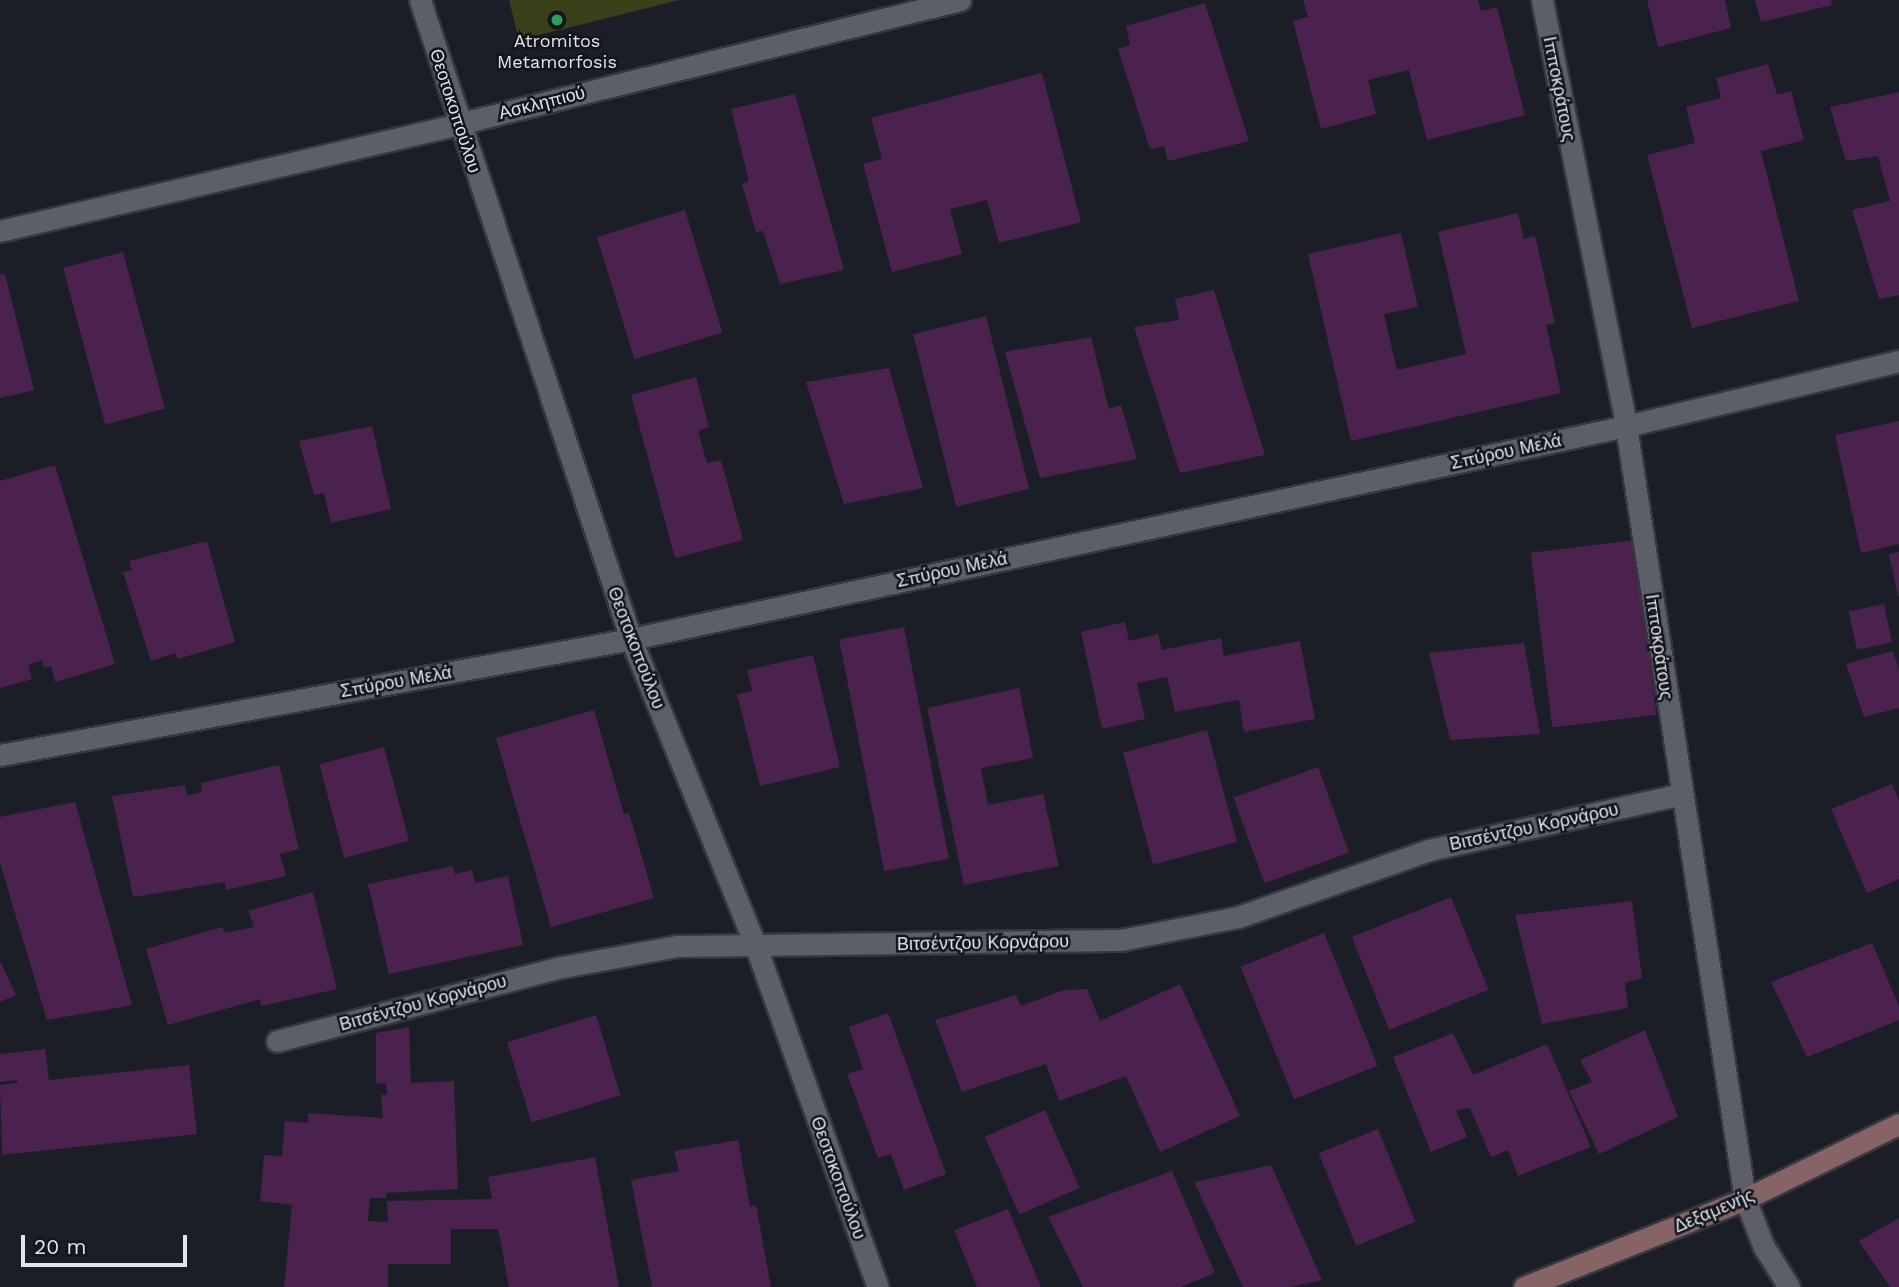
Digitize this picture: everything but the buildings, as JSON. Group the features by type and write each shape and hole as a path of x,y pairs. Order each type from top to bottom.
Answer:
{"main road":[{"name":"Δεξαμενής","path":"1524,1287 1745,1199 1899,1124"}],"street":[{"name":"Θεοτοκοπούλου","path":"420,0 458,124 631,639 755,947 878,1287"},
{"name":"Ασκληπιού","path":"0,231 458,124 960,0"},
{"name":"Ιπποκράτους","path":"1542,0 1626,426 1745,1199 1764,1247 1789,1287"},
{"name":"Σπύρου Μελά","path":"0,755 631,639 1626,426 1899,361"},
{"name":"Βιτσέντζου Κορνάρου","path":"277,1041 562,967 677,946 1121,940 1238,917 1429,849 1681,794"}],"green space":[{"name":"Atromitos Metamorfosis","path":"509,0 679,0 519,40"}],"place":[{"name":"Atromitos Metamorfosis","path":"557,20"}]}
